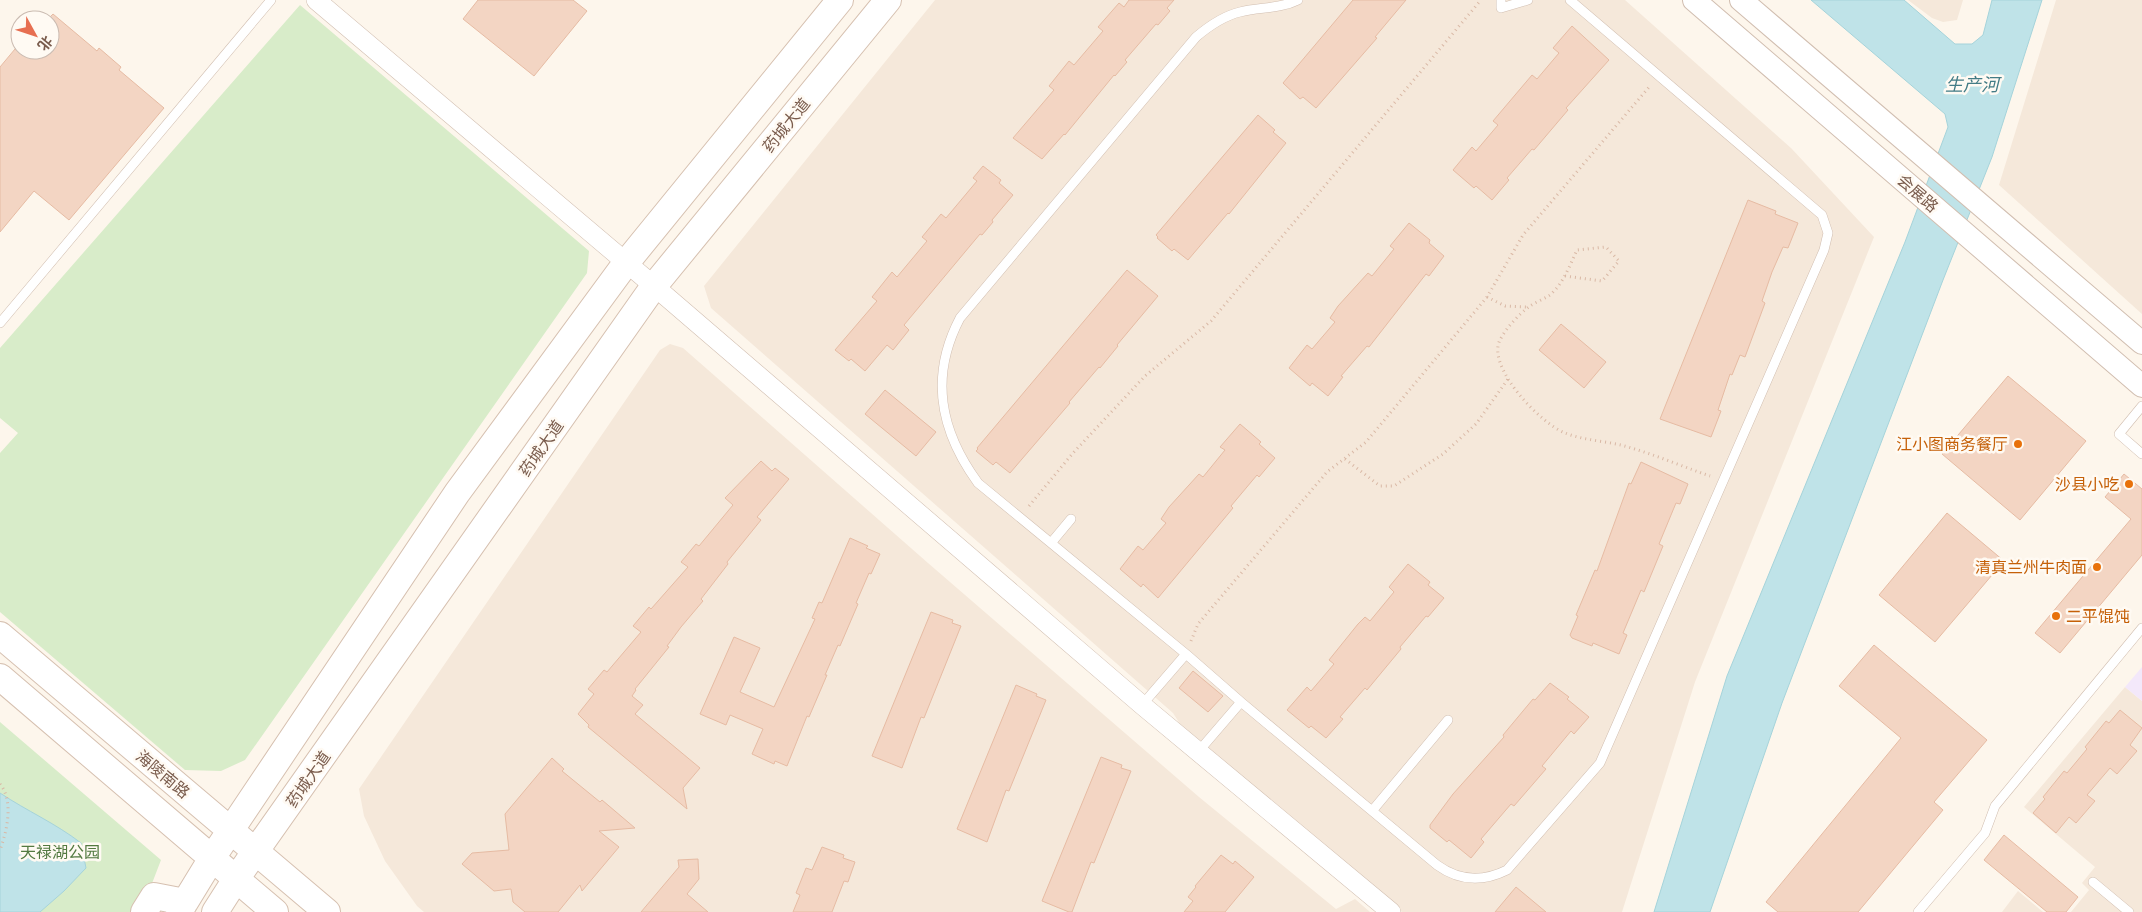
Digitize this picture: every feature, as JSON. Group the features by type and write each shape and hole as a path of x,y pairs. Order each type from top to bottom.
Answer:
{"main road":[{"name":"药城大道","path":"182,907 212,858 456,493 626,263 840,0"},
{"name":"药城大道","path":"215,912 236,879 654,286 888,0"},
{"name":"海陵南路","path":"0,635 327,912"},
{"name":"海陵南路","path":"0,677 275,912"},
{"path":"144,912 154,896 182,907"}],"street":[{"path":"316,0 654,286 1142,706 1391,912"},
{"name":"会展路","path":"1694,0 2142,386"},
{"name":"会展路","path":"1741,0 2142,343"}],"lane":[{"path":"0,324 271,0"},
{"path":"1298,0 1269,9 1240,12 1226,17 1196,37 960,318 950,338 944,359 942,389 948,425 958,452 978,482 1437,865 1450,873 1476,879 1498,875 1507,870 1600,763 1824,250 1828,233 1822,215 1570,0"},
{"path":"1501,0 1501,8 1528,0"},
{"path":"2142,406 2119,434 2142,454"},
{"path":"1051,543 1070,519"},
{"path":"1918,912 1985,833 1995,806 2142,628"},
{"path":"1142,706 1186,654"},
{"path":"1198,752 1241,702"},
{"path":"1372,810 1448,720"},
{"path":"2093,882 2129,912"}],"path":[{"path":"1020,517 1073,453 1145,376 1211,322 1481,0"},
{"path":"1186,654 1198,624 1327,472 1366,442 1487,297 1523,235 1659,76"},
{"path":"1565,276 1602,281 1619,261 1606,247 1577,250 1565,276 1550,294 1528,308 1513,321 1499,341 1498,358 1508,379 1525,402 1549,424 1565,433 1622,446 1723,481"},
{"path":"1487,297 1505,306 1528,308"},
{"path":"1345,458 1380,486 1394,486 1443,454 1476,424 1508,379"},
{"path":"0,784 4,788 7,806 7,822 0,850"}],"shaded area":[{"path":"935,0 1625,0 1791,148 1874,237 1695,682 1622,912 1402,912 1198,752 1173,713 711,308 704,286"},
{"path":"1908,0 1963,0 1957,20 1943,22 1932,18"},
{"path":"2056,0 2142,0 2142,314 1999,185"},
{"path":"670,344 683,348 1199,797 1336,909 1355,899 1370,912 424,912 417,906 385,861 364,816 359,789 660,350"},
{"path":"2142,667 2142,701 2125,687"},
{"path":"2125,687 2142,701 2142,912 2071,912 2089,890 2082,883 2095,867 2024,807"},
{"path":"2018,891 2043,912 2002,912"}],"green space":[{"path":"300,5 589,251 587,273 245,760 221,771 185,770 0,612 0,453 18,433 0,418 0,348"},
{"name":"天禄湖公园","path":"0,722 161,860 141,912 0,912"}],"water":[{"name":"生产河","path":"1811,0 1904,0 1955,44 1972,44 1983,35 1992,0 2042,0 1992,157 1943,280 1782,703 1710,912 1654,912 1727,676 1905,242 1948,127 1945,114"},
{"path":"0,793 81,843 86,868 40,912 0,912"}],"building":[{"path":"478,0 573,0 587,11 534,76 463,19"},
{"path":"1129,0 1174,0 1167,8 1170,11 1158,25 1156,24 1125,60 1127,62 1042,159 1013,138 1054,90 1049,86 1069,61 1074,65 1103,31 1098,27 1119,3 1124,7"},
{"path":"1353,0 1406,0 1375,37 1377,38 1316,108 1303,97 1300,99 1283,83"},
{"path":"60,20 97,51 99,48 121,67 119,70 164,108 69,220 34,191 0,232 0,67 10,55 10,60 60,60"},
{"path":"1572,26 1609,60 1566,108 1568,110 1534,150 1532,149 1507,178 1509,180 1492,200 1453,170 1472,147 1476,151 1498,125 1493,121 1532,75 1537,79 1559,53 1553,48"},
{"path":"1258,115 1286,143 1229,214 1188,260 1174,249 1172,251 1156,235"},
{"path":"983,166 1001,180 999,183 1013,195 992,220 993,222 982,235 980,234 904,325 909,330 893,350 887,345 865,371 851,359 849,361 835,350 877,301 872,297 892,272 897,277 927,241 922,237 941,214 946,218 977,181 973,178"},
{"path":"1748,200 1776,211 1775,214 1798,223 1788,248 1783,247 1772,272 1762,301 1765,303 1745,357 1740,355 1732,375 1730,374 1718,410 1721,411 1711,437 1660,419"},
{"path":"1409,223 1430,240 1429,243 1444,256 1429,276 1426,274 1369,347 1367,346 1341,376 1343,377 1328,396 1312,383 1310,386 1289,368 1307,345 1312,349 1335,322 1330,318 1338,306 1368,273 1372,276 1394,249 1390,246"},
{"path":"1127,270 1158,296 1100,368 1010,473 996,462 993,465 976,451 977,448"},
{"path":"1561,324 1606,362 1584,388 1539,350"},
{"path":"2008,376 2086,441 2020,520 1942,454"},
{"path":"885,390 936,432 916,456 865,414"},
{"path":"1240,424 1261,442 1259,444 1275,458 1259,477 1257,475 1231,506 1233,508 1158,598 1143,584 1141,587 1120,569 1138,546 1143,550 1166,523 1161,519 1169,507 1199,474 1203,477 1225,450 1220,447"},
{"path":"761,461 772,471 775,468 789,479 757,517 761,520 727,562 728,564 701,599 703,601 681,627 667,646 669,647 635,689 632,696 643,705 635,714 700,768 683,788 687,809 588,727 589,725 578,714 594,694 588,689 604,670 607,672 641,632 633,626 649,607 651,609 688,567 681,562 696,544 699,546 733,505 725,498"},
{"path":"1641,462 1688,484 1680,504 1676,503 1659,544 1663,546 1644,592 1641,590 1623,633 1627,635 1619,654 1593,643 1592,646 1572,638 1570,635 1578,616 1576,615 1595,570 1597,571 1629,483 1631,484"},
{"path":"2124,474 2142,489 2142,555 2060,653 2035,633 2131,519 2105,497"},
{"path":"1947,513 2004,561 1935,642 1879,595"},
{"path":"850,538 880,554 871,574 869,573 856,603 858,604 840,646 838,645 825,675 827,675 809,717 807,716 787,766 775,761 774,764 752,754 763,729 730,715 726,725 700,714 734,637 760,648 740,692 774,707 815,619 812,618 819,602 822,603"},
{"path":"1408,564 1430,582 1428,585 1444,598 1400,647 1401,649 1367,690 1365,688 1340,717 1343,719 1326,738 1311,726 1309,728 1287,710 1307,687 1311,691 1334,664 1329,660 1358,624 1365,617 1370,621 1394,592 1389,587"},
{"path":"931,612 953,620 952,623 961,626 924,718 921,717 902,768 872,756"},
{"path":"1874,645 1987,740 1934,802 1943,810 1858,912 1778,912 1766,902 1901,738 1839,686"},
{"path":"1193,671 1223,696 1208,712 1179,688"},
{"path":"1550,683 1569,697 1567,699 1589,717 1574,734 1571,731 1542,766 1546,769 1514,806 1511,804 1481,839 1484,842 1471,858 1449,840 1447,842 1430,828 1430,825 1453,794 1504,737 1503,735 1533,699 1535,700"},
{"path":"1016,685 1046,700 1009,791 1006,790 987,842 957,829"},
{"path":"2120,710 2142,728 2130,745 2137,751 2117,774 2110,768 2087,795 2095,801 2076,823 2069,817 2056,833 2033,813 2064,771 2067,773 2087,749 2085,747 2106,721 2109,723"},
{"path":"1101,757 1122,765 1121,768 1131,771 1094,863 1091,862 1072,912 1069,912 1042,901"},
{"path":"552,758 564,769 562,771 600,802 602,800 635,828 599,831 619,847 582,891 580,885 558,912 525,912 513,902 511,889 494,891 462,864 472,853 509,850 505,814"},
{"path":"2004,835 2078,897 2066,912 2047,912 1984,860"},
{"path":"822,847 844,855 843,858 855,862 848,882 844,881 832,912 793,912 800,895 796,893 806,868 812,870"},
{"path":"1221,855 1233,864 1235,861 1254,877 1225,912 1184,912 1193,901 1188,897 1195,886"},
{"path":"698,859 699,879 687,894 708,912 641,912 679,867 678,860"},
{"path":"1516,887 1546,912 1495,912"}],"place":[{"name":"江小图商务餐厅","path":"2018,444"},
{"name":"沙县小吃","path":"2129,484"},
{"name":"清真兰州牛肉面","path":"2097,567"},
{"name":"二平馄饨","path":"2056,616"}]}
